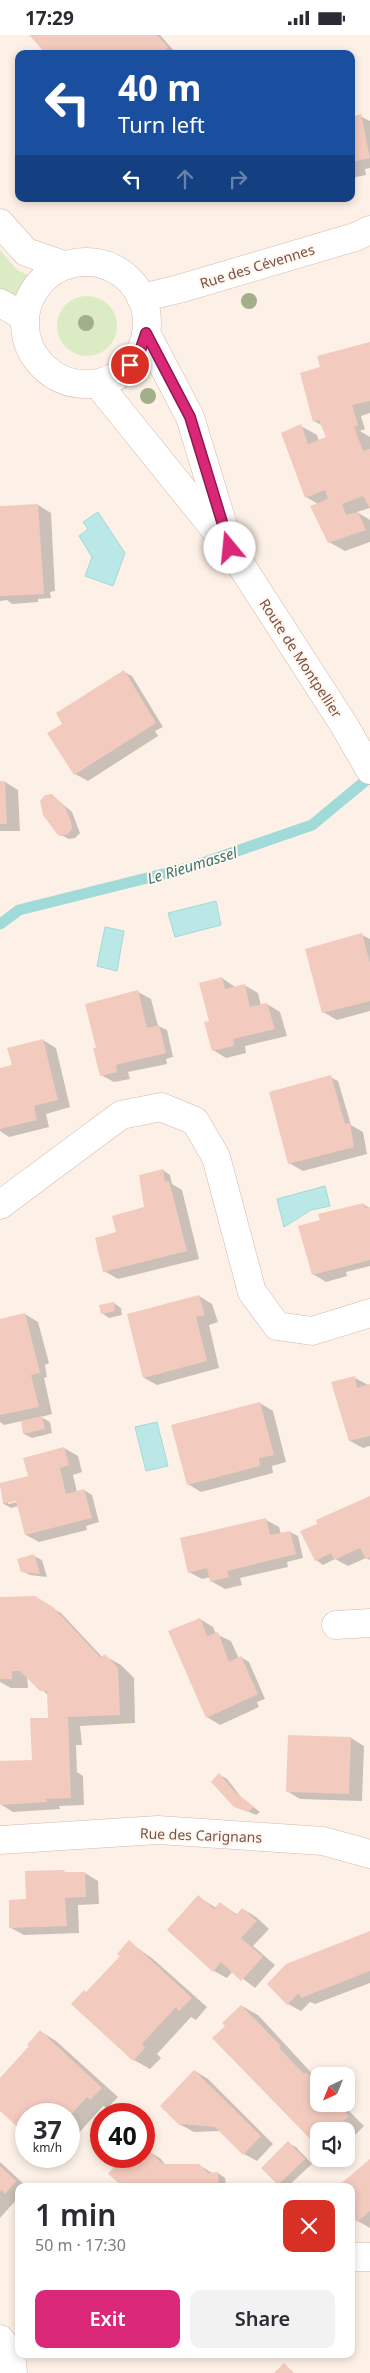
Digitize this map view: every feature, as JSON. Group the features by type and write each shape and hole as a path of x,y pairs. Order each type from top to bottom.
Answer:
{"street":[{"path":"0,223 26,253 64,265"},
{"name":"Rue des Cévennes","path":"142,298 179,289 355,237 370,229"},
{"path":"82,262 100,264 117,271 131,283 142,298 146,316 146,333 140,351 130,365 115,376 97,383 78,383 60,379 44,368 32,353 26,335 25,317 29,300 37,285 49,274 64,265 82,262"},
{"path":"0,303 25,317"},
{"name":"Route de Montpellier","path":"146,333 190,417 230,548"},
{"name":"Route de Montpellier","path":"97,383 230,548 344,725 370,770"},
{"path":"0,1205 121,1115 161,1107 195,1121 216,1157 252,1292 277,1326 312,1331 370,1313"},
{"path":"336,1625 370,1623"},
{"name":"Rue des Carignans","path":"0,1840 158,1830 323,1841 370,1854"},
{"path":"355,2257 370,2257"}],"green space":[{"path":"0,250 17,270 33,277 18,298 0,292"},
{"path":"81,296 93,296 109,304 115,314 117,326 115,338 109,348 93,356 81,356 65,348 57,332 57,320 65,304"}],"water":[{"path":"98,512 125,553 113,586 85,576 92,557 79,536 88,529 83,522"},
{"path":"216,901 221,925 175,937 168,913"},
{"path":"105,927 124,931 117,971 97,966"},
{"path":"325,1186 330,1206 311,1210 284,1227 277,1199"},
{"path":"157,1422 168,1466 146,1471 135,1427"}],"building":[{"path":"29,35 157,35 168,47 165,50 42,50"},
{"path":"361,114 370,158 355,161 355,116"},
{"path":"370,342 370,401 352,405 358,425 354,427 363,451 370,449 370,508 363,496 342,504 346,515 358,512 366,530 328,543 310,506 328,499 325,490 305,498 281,433 301,424 308,444 326,437 319,420 313,422 300,373 320,367 317,356"},
{"path":"38,504 44,594 0,596 0,506"},
{"path":"124,670 156,723 74,775 47,733 62,724 56,713"},
{"path":"0,781 5,781 7,824 0,824"},
{"path":"52,794 65,807 71,822 72,829 68,834 60,836 57,834 43,815 40,801 45,795"},
{"path":"362,933 370,963 370,1001 322,1013 305,949"},
{"path":"222,977 225,989 245,984 250,1007 267,1003 275,1029 233,1039 234,1046 212,1051 204,1022 209,1021 199,983"},
{"path":"138,990 147,1028 159,1025 166,1053 116,1065 117,1072 100,1076 93,1048 96,1048 85,1004"},
{"path":"43,1039 58,1100 34,1106 37,1120 0,1129 0,1068 12,1065 7,1048"},
{"path":"331,1075 345,1124 350,1123 354,1147 288,1164 269,1092"},
{"path":"163,1169 165,1182 169,1181 187,1251 103,1272 95,1238 116,1232 112,1216 144,1207 139,1175"},
{"path":"364,1203 365,1208 370,1207 370,1260 312,1275 298,1226 320,1220 318,1214"},
{"path":"199,1295 205,1315 196,1317 207,1361 143,1378 127,1314"},
{"path":"114,1302 115,1311 101,1314 99,1305"},
{"path":"25,1313 40,1373 31,1375 39,1407 0,1415 0,1319"},
{"path":"355,1376 357,1388 370,1384 370,1436 349,1441 331,1382"},
{"path":"260,1402 274,1455 259,1458 260,1466 187,1485 171,1425"},
{"path":"42,1416 45,1429 23,1434 21,1421"},
{"path":"64,1447 69,1465 60,1468 66,1494 84,1489 92,1518 25,1535 16,1501 3,1504 0,1483 28,1476 23,1458"},
{"path":"370,1496 370,1557 366,1559 360,1548 334,1560 331,1553 315,1561 300,1531 317,1524 316,1520"},
{"path":"266,1518 270,1535 290,1531 296,1554 227,1571 229,1577 210,1582 207,1568 188,1573 180,1538"},
{"path":"34,1554 40,1574 21,1572 17,1559"},
{"path":"35,1596 53,1607 101,1658 105,1654 118,1668 120,1715 68,1717 71,1798 46,1799 47,1802 0,1805 0,1761 32,1760 30,1718 48,1718 47,1691 40,1691 20,1671 12,1671 12,1679 0,1679 0,1597"},
{"path":"200,1618 207,1636 218,1632 229,1662 241,1656 258,1694 206,1718 168,1631"},
{"path":"288,1735 351,1737 349,1794 286,1792"},
{"path":"219,1773 234,1791 254,1807 248,1812 234,1807 211,1782"},
{"path":"64,1870 65,1872 85,1872 86,1897 65,1898 67,1926 9,1928 9,1900 26,1899 25,1871"},
{"path":"198,1895 214,1909 220,1902 236,1915 242,1908 257,1921 241,1938 263,1957 241,1981 221,1962 213,1972 167,1930"},
{"path":"370,1931 370,1971 301,1998 299,1993 287,2005 267,1984 286,1964"},
{"path":"129,1940 192,1998 179,2011 176,2007 142,2044 145,2048 133,2061 71,2004 84,1990 86,1992 120,1956 117,1954"},
{"path":"241,2005 281,2046 279,2048 304,2074 306,2072 310,2076 310,2113 346,2113 349,2116 343,2122 310,2122 310,2139 212,2038 225,2026 222,2023"},
{"path":"40,2030 102,2088 90,2100 87,2097 80,2105 80,2103 15,2103 15,2125 0,2111 0,2078 29,2046 27,2045"},
{"path":"194,2070 261,2136 243,2155 215,2127 182,2124 180,2126 160,2106"},
{"path":"288,2141 305,2159 280,2183 276,2183 261,2168"},
{"path":"155,2157 163,2164 199,2164 208,2173 218,2172 219,2183 118,2183 108,2174 113,2168 155,2168"},
{"path":"370,2159 370,2211 357,2222 355,2220 355,2183 342,2183"},
{"path":"0,2166 16,2181 5,2194 2,2190 0,2192"},
{"path":"284,2363 294,2373 274,2373"}],"waterway":[{"name":"Le Rieumassel","path":"0,924 19,910 191,867 312,825 370,777"}],"route":[{"path":"130,365 140,351 146,333 190,417 230,548"}]}
